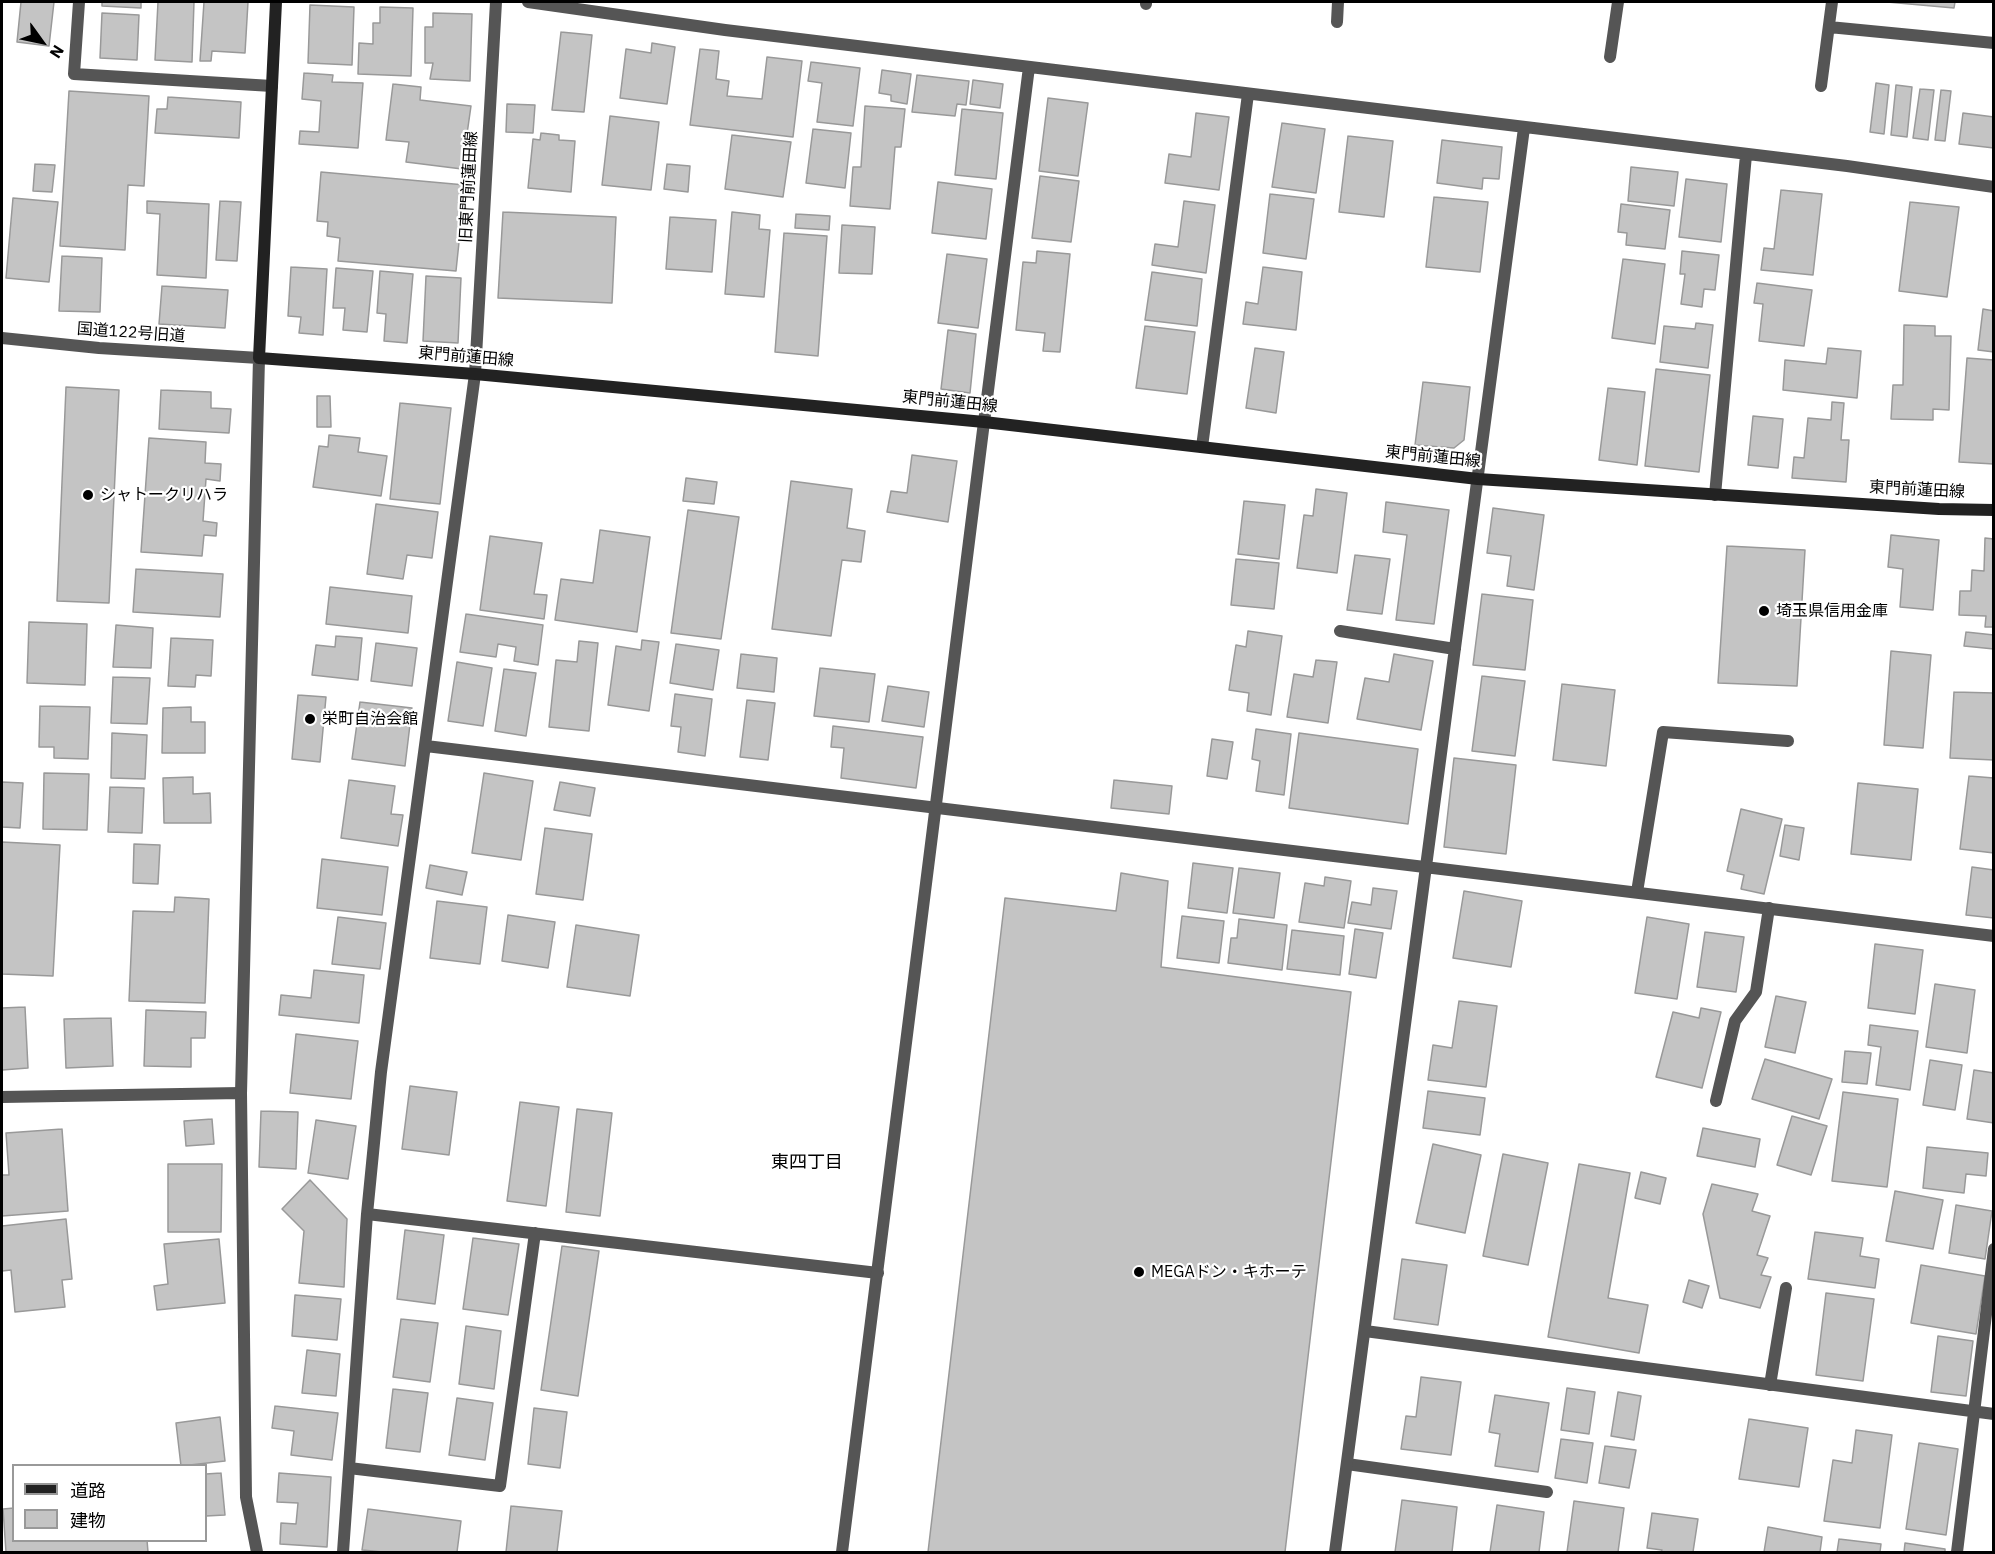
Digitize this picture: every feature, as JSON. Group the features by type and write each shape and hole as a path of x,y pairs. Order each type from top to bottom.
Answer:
{"main road":[{"path":"259,358 276,2"},
{"name":"東門前蓮田線","path":"259,358 476,374 984,422 1478,478 1939,509 1994,510"}],"street":[{"path":"79,2 74,74 272,86"},
{"name":"旧東門前蓮田線","path":"343,1552 367,1214 381,1072 476,374 496,2"},
{"path":"528,2 726,30 1847,166 1994,187"},
{"path":"1337,22 1338,2"},
{"path":"1610,57 1618,2"},
{"path":"1821,86 1832,2"},
{"path":"1829,27 1994,44"},
{"path":"842,1552 1029,67"},
{"path":"1202,447 1248,94"},
{"path":"1335,1552 1524,128"},
{"path":"1715,495 1746,155"},
{"name":"国道122号旧道","path":"2,338 99,348 259,358"},
{"path":"257,1552 246,1497 241,1093 259,358"},
{"path":"1340,631 1455,649"},
{"path":"1638,892 1663,732 1788,741"},
{"path":"426,746 1994,936"},
{"path":"1716,1101 1736,1021 1756,992 1768,908"},
{"path":"2,1097 241,1093"},
{"path":"367,1214 878,1273"},
{"path":"349,1468 500,1486 535,1233"},
{"path":"1957,1552 1994,1250"},
{"path":"1770,1384 1786,1288"},
{"path":"1365,1331 1994,1414"},
{"path":"1347,1464 1548,1492"}],"building":[{"path":"21,2 54,2 49,46 17,42"},
{"path":"102,2 141,2 141,8 102,6"},
{"path":"158,2 194,2 192,62 155,60"},
{"path":"204,2 248,2 245,53 212,51 211,61 200,61"},
{"path":"1887,2 1955,2 1954,8"},
{"path":"310,5 354,7 352,65 308,63"},
{"path":"380,7 413,8 411,76 358,74 359,43 373,44 373,23 380,23"},
{"path":"102,13 139,15 137,60 100,58"},
{"path":"433,13 472,14 470,81 430,79 433,63 425,63 425,27 433,27"},
{"path":"561,32 592,35 584,112 552,110"},
{"path":"652,43 675,47 667,104 620,98 626,49 651,53"},
{"path":"700,49 719,51 716,79 729,81 727,96 762,99 767,57 802,61 793,137 690,125"},
{"path":"811,62 860,68 853,126 817,122 822,83 808,81"},
{"path":"882,70 911,74 907,104 891,101 891,95 879,93"},
{"path":"304,73 333,75 332,82 363,83 358,148 299,144 300,131 319,132 321,101 302,99"},
{"path":"917,75 969,81 966,105 957,104 955,116 912,112"},
{"path":"973,80 1003,84 1000,108 970,104"},
{"path":"1876,83 1889,85 1884,134 1870,132"},
{"path":"393,84 421,87 420,100 471,106 462,169 406,162 409,142 386,140"},
{"path":"1896,85 1912,87 1907,137 1891,135"},
{"path":"1920,89 1934,90 1928,140 1913,138"},
{"path":"1941,90 1951,91 1945,141 1935,140"},
{"path":"69,91 149,96 144,186 128,185 125,250 60,246"},
{"path":"168,97 241,102 239,138 155,133 157,109 167,109"},
{"path":"1048,98 1088,103 1078,176 1039,171"},
{"path":"507,104 535,105 533,133 506,132"},
{"path":"865,106 905,109 901,147 895,147 890,209 850,206 853,167 861,167"},
{"path":"962,109 1003,113 996,179 955,175"},
{"path":"1196,113 1229,117 1219,190 1165,183 1169,154 1191,157"},
{"path":"1963,113 1994,117 1994,148 1959,144"},
{"path":"610,116 659,122 651,190 602,185"},
{"path":"1282,123 1325,129 1316,193 1272,187"},
{"path":"813,129 851,133 845,188 806,183"},
{"path":"541,133 559,135 559,140 575,141 571,192 528,188 533,139 540,140"},
{"path":"732,135 791,142 783,197 725,189"},
{"path":"1348,136 1393,141 1384,217 1339,212"},
{"path":"1442,140 1502,147 1499,179 1483,178 1482,189 1437,183"},
{"path":"35,164 55,165 52,192 33,191"},
{"path":"667,164 690,166 688,192 664,189"},
{"path":"1631,167 1678,172 1674,206 1628,201"},
{"path":"321,172 465,185 456,271 338,261 340,238 327,236 328,222 317,221"},
{"path":"1040,176 1079,181 1071,242 1032,238"},
{"path":"1686,179 1727,184 1721,242 1679,237"},
{"path":"938,182 992,189 986,239 932,233"},
{"path":"1781,190 1822,194 1813,275 1761,270 1764,248 1774,249"},
{"path":"1270,194 1314,199 1306,259 1263,253"},
{"path":"1434,197 1488,202 1480,272 1426,267"},
{"path":"13,198 58,202 49,282 6,278"},
{"path":"147,201 209,204 206,278 157,275 160,214 147,213"},
{"path":"220,201 241,202 237,261 216,260"},
{"path":"1184,201 1215,205 1206,273 1152,265 1155,244 1178,247"},
{"path":"1910,202 1959,207 1947,297 1899,291"},
{"path":"1621,204 1670,210 1665,249 1626,245 1627,233 1618,232"},
{"path":"503,212 616,217 612,303 498,298"},
{"path":"732,212 760,215 759,229 770,230 764,297 725,294"},
{"path":"796,214 830,216 829,230 795,228"},
{"path":"670,217 716,220 712,272 666,269"},
{"path":"842,225 875,227 872,274 839,273"},
{"path":"784,233 827,236 818,356 775,352"},
{"path":"1037,251 1070,254 1060,352 1043,351 1045,333 1016,330 1023,262 1036,263"},
{"path":"1682,251 1719,255 1715,290 1704,289 1702,307 1681,304 1685,274 1680,274"},
{"path":"947,254 987,259 978,328 938,323"},
{"path":"62,256 102,258 100,312 59,311"},
{"path":"1623,259 1665,264 1655,344 1612,338"},
{"path":"291,267 327,269 323,335 299,333 301,317 288,316"},
{"path":"1263,267 1302,272 1296,330 1243,324 1246,302 1258,304"},
{"path":"336,268 373,271 367,332 343,330 345,308 333,308"},
{"path":"380,271 413,274 407,343 384,341 386,314 377,313"},
{"path":"1152,272 1202,279 1197,326 1145,320"},
{"path":"426,276 461,278 458,343 423,341"},
{"path":"1757,283 1812,290 1804,346 1759,341 1763,304 1754,303"},
{"path":"162,286 228,290 225,328 159,324"},
{"path":"1983,309 1994,311 1994,352 1978,350"},
{"path":"1696,323 1713,325 1708,368 1660,362 1664,326 1695,329"},
{"path":"1904,325 1935,326 1935,336 1951,336 1949,410 1933,409 1933,420 1891,419 1893,385 1903,385"},
{"path":"1145,326 1195,332 1187,394 1136,388"},
{"path":"948,330 976,334 970,393 941,389"},
{"path":"1255,348 1284,352 1276,413 1246,408"},
{"path":"1828,348 1861,351 1857,398 1783,390 1785,360 1826,364"},
{"path":"1967,358 1994,360 1994,464 1959,462"},
{"path":"1656,369 1710,375 1699,472 1645,466"},
{"path":"1423,382 1470,387 1464,440 1454,448 1415,445"},
{"name":"シャトークリハラ","path":"66,387 119,390 109,603 57,601"},
{"path":"1608,388 1645,392 1637,465 1599,460"},
{"path":"161,390 211,392 211,408 231,409 229,433 159,429"},
{"path":"317,396 330,396 331,427 317,427"},
{"path":"1832,402 1844,403 1841,440 1849,440 1846,482 1792,478 1794,457 1804,458 1808,418 1831,420"},
{"path":"400,403 451,408 440,504 390,499"},
{"path":"1753,416 1783,419 1778,468 1748,465"},
{"path":"329,435 360,438 358,452 387,456 381,496 313,487 319,446 328,447"},
{"path":"149,438 206,442 205,463 221,464 220,481 206,479 203,521 217,523 216,536 204,535 202,556 141,552"},
{"path":"912,455 957,461 948,522 887,512 891,491 907,493"},
{"path":"686,478 717,482 714,504 683,501"},
{"path":"791,481 852,489 847,528 865,531 861,562 842,560 831,636 772,629"},
{"path":"1316,489 1347,493 1337,573 1297,568 1304,515 1313,516"},
{"path":"1244,501 1285,505 1279,559 1238,554"},
{"path":"1386,502 1449,510 1434,624 1396,620 1407,535 1383,532"},
{"path":"376,504 438,512 432,558 407,555 403,579 367,574"},
{"path":"1493,508 1544,515 1534,590 1507,586 1511,556 1487,553"},
{"path":"688,510 739,517 721,639 671,633"},
{"path":"600,530 650,537 637,632 555,620 561,579 593,583"},
{"path":"1891,535 1939,540 1933,610 1900,607 1903,569 1888,567"},
{"path":"490,536 542,543 534,594 547,595 544,619 480,610"},
{"path":"1985,538 1994,539 1994,627 1985,627 1986,616 1959,615 1960,591 1971,591 1972,570 1984,571"},
{"path":"1727,546 1805,550 1797,686 1718,683"},
{"path":"1355,555 1390,559 1382,614 1347,610"},
{"path":"1236,559 1279,563 1274,609 1231,605"},
{"path":"136,569 223,574 220,617 133,612"},
{"path":"330,587 412,596 408,633 326,624"},
{"path":"1482,594 1533,600 1525,670 1473,665"},
{"path":"466,614 543,625 538,665 514,661 516,647 498,644 496,657 460,652"},
{"path":"29,622 87,624 85,685 27,683"},
{"path":"116,625 153,628 151,668 113,667"},
{"path":"1248,631 1282,636 1271,715 1247,711 1249,693 1229,690 1236,645 1246,647"},
{"path":"1966,632 1994,635 1994,649 1964,646"},
{"path":"336,636 362,638 358,680 312,675 316,645 335,647"},
{"path":"171,638 213,640 211,676 196,675 195,687 168,686"},
{"path":"642,640 659,642 649,711 608,705 616,646 641,650"},
{"path":"579,641 598,643 589,731 549,727 556,660 577,662"},
{"path":"376,643 417,648 412,686 371,681"},
{"path":"676,644 719,650 713,690 670,683"},
{"path":"1891,651 1931,655 1923,748 1884,745"},
{"path":"741,654 777,658 774,692 737,688"},
{"path":"1394,654 1433,661 1421,730 1357,719 1365,678 1389,682"},
{"path":"1316,660 1337,662 1328,723 1287,717 1294,674 1313,677"},
{"path":"457,662 492,668 483,726 448,721"},
{"path":"820,668 875,674 869,722 814,716"},
{"path":"504,669 536,673 526,736 495,731"},
{"path":"1482,676 1525,681 1515,756 1472,751"},
{"path":"113,677 150,678 147,724 111,723"},
{"path":"1562,684 1615,690 1606,766 1553,760"},
{"path":"888,686 929,692 924,727 882,721"},
{"path":"1954,692 1994,693 1994,760 1950,758"},
{"path":"675,694 712,699 705,756 678,752 681,727 671,726"},
{"path":"298,695 326,697 320,762 292,759"},
{"path":"747,700 775,703 768,760 740,757"},
{"path":"360,702 412,708 405,766 352,759"},
{"path":"40,706 90,707 88,759 54,758 54,747 39,747"},
{"path":"191,707 191,722 205,722 205,753 162,753 163,708"},
{"path":"833,726 923,737 916,788 841,778 844,748 831,747"},
{"path":"1256,729 1291,734 1284,795 1256,791 1260,761 1252,759"},
{"path":"112,733 147,735 145,779 111,778"},
{"path":"1299,733 1418,749 1408,824 1289,808"},
{"path":"1212,739 1233,742 1227,779 1207,776"},
{"path":"1454,758 1516,765 1506,854 1444,847"},
{"path":"44,773 89,774 87,830 43,829"},
{"path":"484,773 533,781 521,860 472,853"},
{"path":"1969,776 1994,778 1994,853 1960,849"},
{"path":"193,777 193,794 210,793 211,823 164,823 163,778"},
{"path":"349,780 395,786 391,814 403,815 398,846 341,838"},
{"path":"1114,780 1172,786 1169,814 1111,808"},
{"path":"2,782 23,783 20,828 2,827"},
{"path":"560,782 595,788 590,816 554,810"},
{"path":"1858,783 1918,789 1911,860 1851,854"},
{"path":"110,787 144,788 142,833 108,832"},
{"path":"1741,809 1782,819 1764,894 1741,889 1744,875 1727,871"},
{"path":"1785,825 1804,828 1799,860 1780,856"},
{"path":"545,828 592,834 583,900 536,894"},
{"path":"2,842 60,845 53,976 2,974"},
{"path":"134,844 160,845 158,884 133,883"},
{"path":"322,859 388,867 382,915 317,908"},
{"path":"1193,863 1233,868 1227,913 1188,908"},
{"path":"430,865 467,872 462,895 426,888"},
{"path":"1972,867 1994,870 1994,918 1966,915"},
{"path":"1239,868 1280,873 1274,918 1233,913"},
{"name":"MEGAドン・キホーテ","path":"1121,873 1168,881 1161,967 1351,992 1285,1552 928,1552 1005,898 1116,911"},
{"path":"1325,877 1351,881 1344,928 1299,922 1305,883 1324,886"},
{"path":"1373,888 1397,891 1391,929 1348,923 1352,902 1371,905"},
{"path":"1464,891 1522,901 1511,967 1453,958"},
{"path":"175,897 209,899 205,1003 129,1001 133,911 174,912"},
{"path":"437,901 487,907 480,964 430,958"},
{"path":"508,915 555,922 548,968 502,961"},
{"path":"1182,916 1224,921 1219,963 1177,958"},
{"path":"338,917 386,923 380,969 332,964"},
{"path":"1647,917 1689,924 1677,999 1635,993"},
{"path":"1239,919 1287,925 1282,970 1228,963 1231,938 1237,938"},
{"path":"576,925 639,935 630,996 567,987"},
{"path":"1355,929 1383,933 1376,978 1349,974"},
{"path":"1292,930 1344,936 1340,975 1287,969"},
{"path":"1705,932 1744,937 1736,992 1697,987"},
{"path":"1875,944 1923,950 1915,1014 1868,1008"},
{"path":"314,970 364,975 359,1023 279,1015 281,995 311,998"},
{"path":"1935,984 1975,990 1967,1053 1926,1047"},
{"path":"1776,996 1806,1002 1795,1053 1765,1047"},
{"path":"1459,1001 1497,1006 1486,1087 1428,1080 1433,1045 1452,1048"},
{"path":"25,1007 28,1068 2,1070 2,1008"},
{"path":"1701,1008 1721,1012 1702,1088 1656,1077 1673,1012 1699,1018"},
{"path":"146,1010 206,1012 205,1038 191,1038 191,1067 144,1066"},
{"path":"111,1018 113,1066 66,1068 64,1019"},
{"path":"1870,1025 1918,1031 1910,1090 1876,1085 1881,1047 1868,1045"},
{"path":"296,1034 358,1041 351,1099 290,1093"},
{"path":"1845,1051 1871,1053 1867,1084 1842,1082"},
{"path":"1765,1059 1832,1079 1819,1119 1752,1099"},
{"path":"1930,1060 1962,1065 1955,1110 1923,1105"},
{"path":"1974,1070 1994,1073 1994,1123 1967,1119"},
{"path":"410,1086 457,1092 449,1155 402,1149"},
{"path":"1428,1091 1485,1098 1480,1135 1423,1128"},
{"path":"1843,1092 1898,1099 1887,1187 1832,1181"},
{"path":"520,1102 559,1107 546,1206 507,1201"},
{"path":"577,1109 612,1113 600,1216 566,1212"},
{"path":"261,1111 298,1112 296,1169 259,1167"},
{"path":"1792,1116 1827,1126 1811,1175 1777,1165"},
{"path":"212,1119 214,1144 186,1146 184,1121"},
{"path":"316,1120 356,1126 348,1179 308,1173"},
{"path":"1703,1128 1760,1139 1755,1167 1697,1156"},
{"path":"62,1129 68,1211 2,1216 2,1175 9,1175 6,1133"},
{"path":"1433,1144 1481,1155 1465,1233 1416,1223"},
{"path":"1927,1147 1988,1153 1986,1176 1966,1174 1964,1193 1923,1188"},
{"path":"1503,1154 1548,1163 1528,1265 1483,1256"},
{"path":"168,1164 222,1164 221,1232 168,1232"},
{"path":"1579,1164 1630,1173 1608,1298 1648,1305 1639,1353 1548,1337"},
{"path":"1641,1172 1666,1178 1660,1204 1635,1198"},
{"path":"310,1180 347,1219 344,1287 299,1283 304,1231 282,1209"},
{"path":"1712,1184 1758,1194 1752,1211 1770,1216 1757,1255 1768,1258 1761,1275 1771,1277 1760,1308 1720,1298 1703,1214"},
{"path":"1895,1191 1943,1200 1933,1249 1886,1241"},
{"path":"1956,1205 1992,1211 1985,1259 1949,1253"},
{"path":"66,1219 72,1279 62,1280 65,1307 15,1312 11,1270 2,1271 2,1226"},
{"path":"405,1230 444,1235 435,1304 397,1299"},
{"path":"1815,1232 1863,1238 1860,1256 1879,1259 1875,1288 1808,1279"},
{"path":"473,1238 519,1244 508,1315 463,1309"},
{"path":"219,1239 225,1303 157,1310 154,1286 168,1284 164,1244"},
{"path":"562,1246 599,1251 578,1396 541,1390"},
{"path":"1402,1259 1447,1265 1438,1325 1394,1319"},
{"path":"1921,1265 1985,1276 1976,1334 1911,1323"},
{"path":"1689,1280 1709,1286 1702,1308 1683,1302"},
{"path":"1826,1293 1874,1299 1863,1381 1816,1375"},
{"path":"295,1295 341,1299 337,1340 292,1336"},
{"path":"401,1319 438,1323 430,1382 393,1377"},
{"path":"466,1326 501,1331 494,1389 459,1384"},
{"path":"1938,1336 1973,1341 1966,1396 1931,1392"},
{"path":"307,1350 340,1354 336,1396 302,1393"},
{"path":"1421,1377 1461,1382 1451,1455 1401,1449 1406,1416 1416,1417"},
{"path":"1567,1388 1595,1392 1589,1434 1561,1430"},
{"path":"393,1389 428,1393 420,1452 386,1448"},
{"path":"1618,1392 1641,1396 1634,1440 1611,1436"},
{"path":"1495,1395 1549,1403 1538,1472 1495,1466 1500,1434 1489,1432"},
{"path":"457,1398 493,1403 485,1460 449,1455"},
{"path":"275,1406 338,1413 332,1460 291,1455 294,1431 272,1428"},
{"path":"534,1408 567,1412 560,1468 528,1464"},
{"path":"220,1417 225,1461 181,1464 176,1423"},
{"path":"1749,1419 1808,1428 1799,1487 1739,1479"},
{"path":"1856,1430 1892,1435 1880,1528 1824,1521 1833,1460 1852,1463"},
{"path":"1561,1439 1593,1443 1587,1483 1555,1478"},
{"path":"1919,1443 1958,1449 1946,1535 1906,1529"},
{"path":"1605,1446 1636,1450 1629,1488 1599,1483"},
{"path":"221,1473 225,1515 207,1516 207,1474"},
{"path":"279,1473 331,1477 327,1547 280,1544 281,1523 296,1524 298,1503 277,1502"},
{"path":"1402,1500 1457,1507 1452,1552 1395,1552"},
{"path":"1574,1501 1624,1508 1618,1552 1567,1552"},
{"path":"1497,1505 1544,1512 1539,1552 1490,1552"},
{"path":"511,1506 562,1511 557,1552 506,1552"},
{"path":"12,1508 12,1542 147,1542 148,1552 6,1552 3,1509"},
{"path":"368,1509 461,1521 457,1552 362,1550"},
{"path":"1652,1513 1698,1519 1693,1552 1661,1552 1662,1550 1647,1548"},
{"path":"1768,1527 1822,1537 1820,1552 1764,1552"},
{"path":"1839,1539 1881,1544 1880,1552 1837,1552"},
{"path":"1905,1543 1945,1549 1945,1552 1904,1552"}],"place":[{"name":"シャトークリハラ","path":"88,495"},
{"name":"埼玉県信用金庫","path":"1764,611"},
{"name":"栄町自治会館","path":"310,719"},
{"name":"MEGAドン・キホーテ","path":"1139,1272"}],"district":[{"name":"東四丁目","path":"807,1163"}]}
